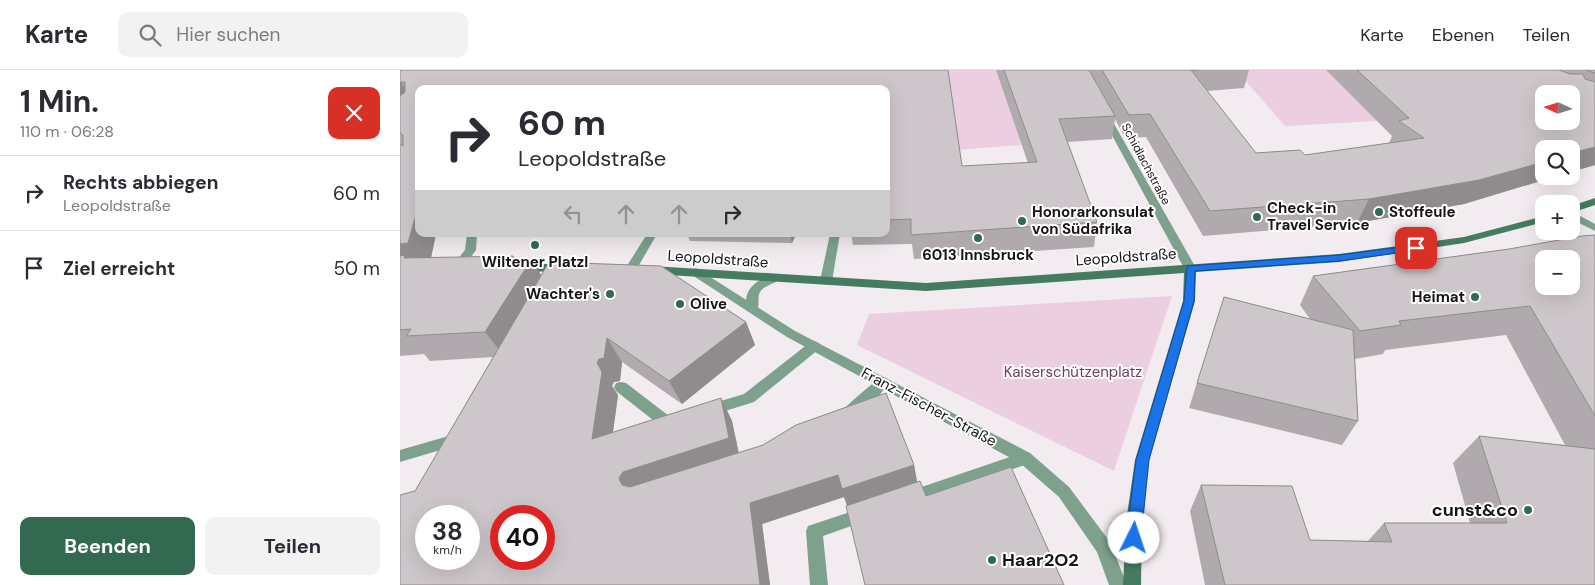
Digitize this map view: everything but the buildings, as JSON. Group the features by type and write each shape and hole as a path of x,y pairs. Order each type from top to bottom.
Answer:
{"street":[{"name":"Schidlachstraße","path":"1099,103 1190,268"},
{"path":"1580,207 1595,202"},
{"path":"1580,219 1595,228"},
{"name":"Leopoldstraße","path":"650,237 626,269 926,287 1339,258 1464,240 1535,220"},
{"path":"456,269 470,250 472,237"},
{"path":"826,281 833,237"},
{"path":"442,271 475,268"},
{"path":"510,268 571,268 556,285"},
{"path":"1132,585 1134,522 1142,460 1189,301 1190,268"},
{"name":"Franz-Fischer-Straße","path":"696,272 814,346 1025,458 1064,492 1104,548 1118,585"},
{"path":"753,309 753,292 758,286 775,278"},
{"path":"621,387 667,423 749,398 814,346"},
{"path":"842,415 866,399 882,382"},
{"path":"400,456 468,437 473,428"},
{"path":"897,503 1025,458"},
{"path":"819,585 814,531 878,509"}],"green space":[{"path":"869,70 1002,70 1021,145 957,150 890,89 890,85 886,85"},
{"path":"1236,70 1326,70 1378,121 1285,126"},
{"name":"Kaiserschützenplatz","path":"1172,296 1114,471 857,345 869,314"}],"place":[{"name":"Stoffeule","path":"1379,212"},
{"name":"Check-in Travel Service","path":"1257,217"},
{"name":"Honorarkonsulat von Südafrika","path":"1022,221"},
{"name":"6013 Innsbruck","path":"978,238"},
{"name":"Wiltener Platzl","path":"535,245"},
{"name":"Wachter's","path":"610,294"},
{"name":"Heimat","path":"1475,297"},
{"name":"Olive","path":"680,304"},
{"name":"cunst&co","path":"1528,510"},
{"name":"Haar2O2","path":"992,560"}],"route":[{"path":"1134,538 1134,522 1142,460 1189,301 1190,268 1231,267 1339,258 1416,248"}]}
